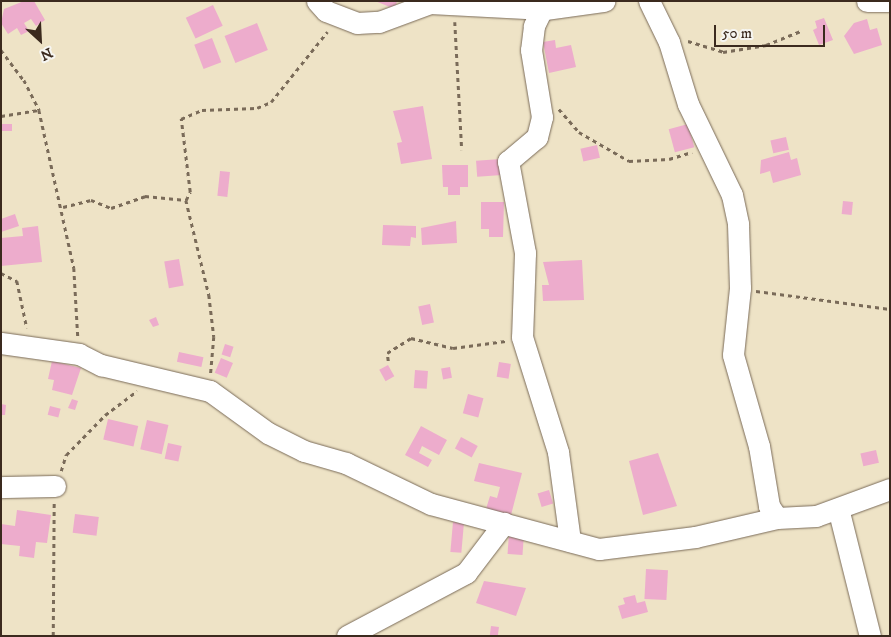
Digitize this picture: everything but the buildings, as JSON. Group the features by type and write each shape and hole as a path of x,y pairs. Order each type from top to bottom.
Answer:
{"street":[{"path":"317,1 346,21 379,22 430,3 452,6 546,5 604,1"},
{"path":"649,1 709,147 732,195 738,224 740,288 734,355 759,446 769,506 777,518"},
{"path":"867,1 888,1"},
{"path":"546,5 534,26 531,50 540,92 542,117 537,137 508,160 525,253 522,337 558,452 570,541"},
{"path":"1,343 79,354 102,365 210,391 268,433 304,451 346,463 431,504 599,549 640,546 777,518 839,512 890,489"},
{"path":"1,487 55,486"},
{"path":"839,512 870,636"},
{"path":"347,636 466,573 504,523"}],"path":[{"path":"452,6 457,28 456,97 462,150"},
{"path":"210,391 214,337 209,295 186,200 190,192 181,119 202,110 257,108 271,102 327,32 346,21"},
{"path":"685,36 690,43 723,52 766,45 801,31"},
{"path":"1,50 24,80 39,110 63,208 74,268 79,354"},
{"path":"540,92 579,132 629,161 669,159 709,147"},
{"path":"1,116 39,110"},
{"path":"63,208 91,200 110,208 145,196 186,200"},
{"path":"1,273 17,281 30,347"},
{"path":"740,288 890,309"},
{"path":"388,361 387,352 411,338 453,348 522,337"},
{"path":"53,636 55,486 66,455 105,415 156,377"}]}
